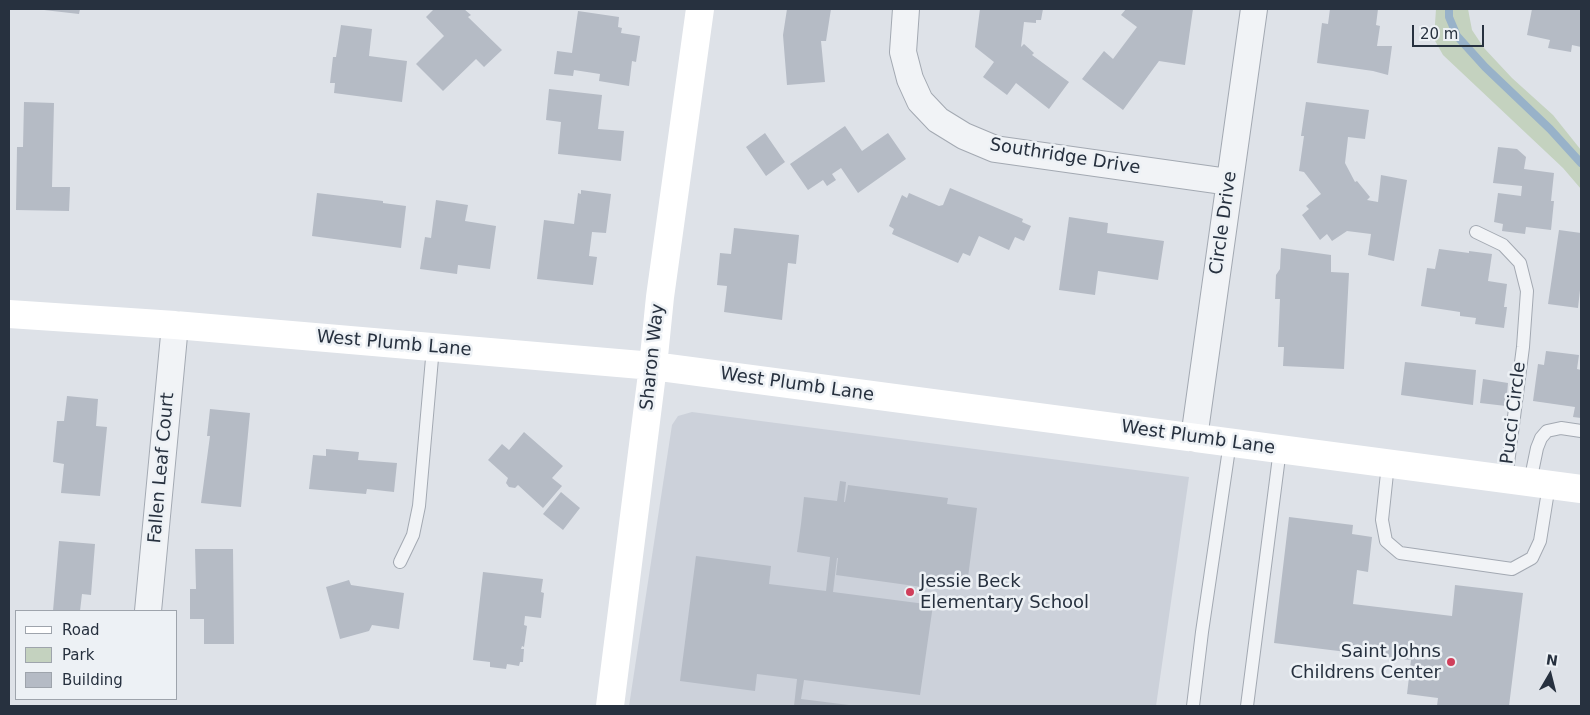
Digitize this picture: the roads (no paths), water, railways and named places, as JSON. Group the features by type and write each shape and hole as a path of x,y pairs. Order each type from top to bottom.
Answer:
{"main road":[{"name":"Sharon Way","path":"610,706 653,366 659,304 700,9"},
{"name":"West Plumb Lane","path":"9,314 176,325 653,366 1581,489"}],"street":[{"name":"Southridge Drive","path":"906,9 903,52 910,80 920,101 938,120 964,136 995,149 1229,182"},
{"name":"Circle Drive","path":"1194,438 1254,9"},
{"name":"Fallen Leaf Court","path":"148,610 176,325"}],"lane":[{"name":"Pucci Circle","path":"1476,232 1503,245 1520,263 1527,291 1522,348 1528,482"},
{"path":"400,562 413,535 419,506 433,347"},
{"path":"1388,464 1382,520 1386,541 1400,553 1512,569 1532,558 1540,541 1528,482 1541,438 1547,431 1561,428 1581,431"},
{"path":"1193,706 1230,442"},
{"path":"1247,706 1280,449"}],"waterway":[{"path":"1449,9 1449,17 1457,36 1485,67 1550,129 1581,163"}],"place":[{"name":"Jessie Beck Elementary School","path":"910,592"},
{"name":"Saint Johns Childrens Center","path":"1451,662"}]}
